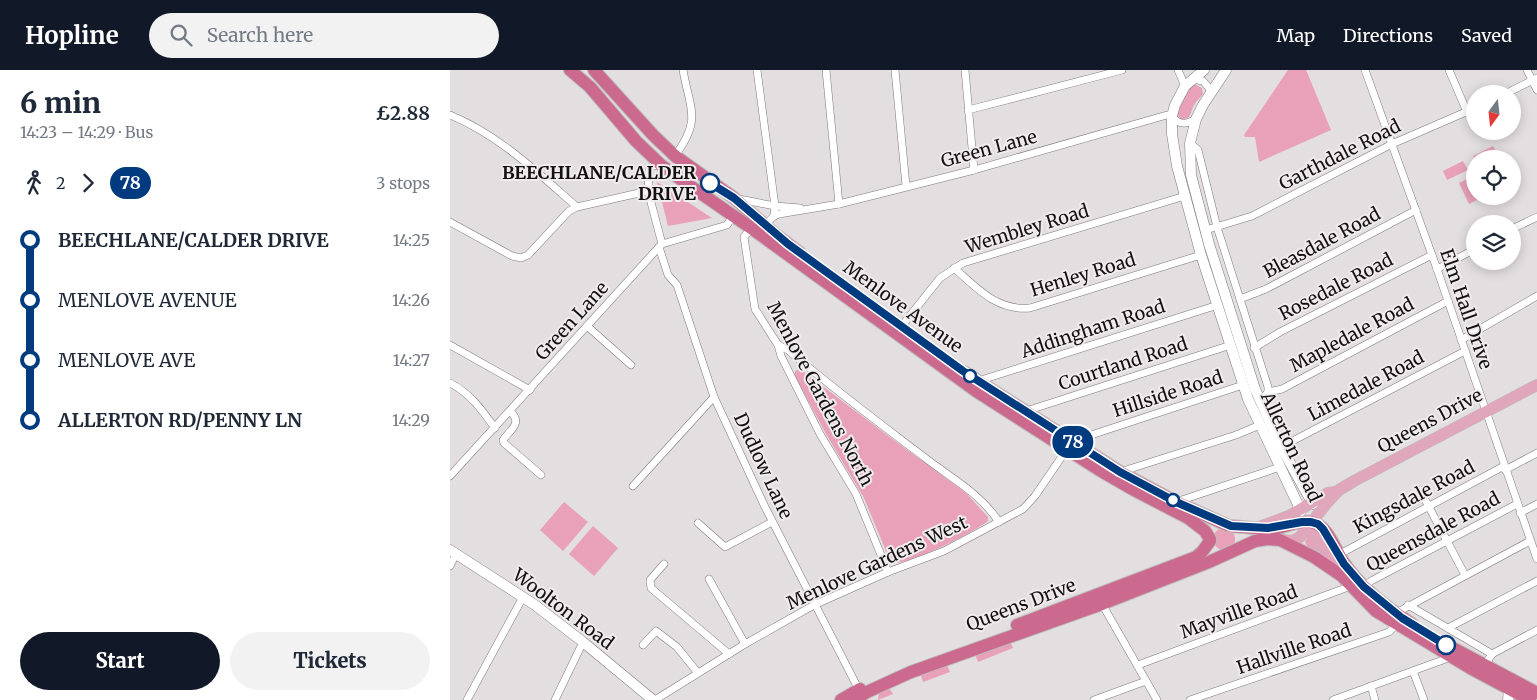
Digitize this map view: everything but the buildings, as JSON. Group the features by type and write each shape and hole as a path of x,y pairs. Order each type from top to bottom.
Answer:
{"highway":[{"name":"Menlove Avenue","path":"570,70 590,87 636,141 661,165 976,391 1071,447 1176,502 1229,525"},
{"name":"Menlove Avenue","path":"594,70 653,135 675,156 732,197 769,220 788,244 901,327 1025,412 1071,447 1134,490 1188,518 1205,531 1210,540"},
{"path":"720,207 732,197"},
{"path":"751,228 769,220"},
{"path":"1311,517 1278,527 1218,526 1214,528 1210,535 1210,540 1214,549 1222,554 1267,538 1280,540 1314,557 1342,576"},
{"name":"Allerton Road","path":"1311,517 1351,573 1372,608 1398,618 1485,665 1510,690 1537,693"},
{"path":"1229,525 1234,528 1239,536 1238,546 1230,552"},
{"name":"Queens Drive","path":"861,696 913,664 1192,559 1200,555 1210,540"},
{"name":"Queens Drive","path":"841,700 861,696 911,672 1102,604 1230,552"},
{"name":"Allerton Road","path":"1342,576 1358,587"},
{"name":"Allerton Road","path":"1398,618 1452,657 1530,700"}],"main road":[{"path":"1172,116 1175,105 1185,86 1204,70"},
{"path":"1190,143 1196,119 1226,70"},
{"name":"Allerton Road","path":"1172,116 1172,134 1177,166 1185,196 1201,255 1244,385 1280,467 1311,517 1342,576"},
{"name":"Allerton Road","path":"1190,143 1191,175 1206,230 1260,402 1305,490 1311,517"},
{"name":"Queens Drive","path":"1280,540 1296,540 1311,517 1326,504 1334,492 1537,384"},
{"path":"1284,452 1311,517"},
{"path":"1305,490 1314,494 1334,492"},
{"name":"Woolton Road","path":"453,552 523,597 583,642 654,700"}],"street":[{"path":"675,156 684,144 692,126 693,110 683,70"},
{"path":"758,70 775,206 769,220"},
{"path":"826,70 839,204"},
{"path":"895,70 906,186"},
{"path":"965,70 974,170"},
{"path":"968,110 1122,70"},
{"path":"1178,70 1185,86"},
{"name":"Elm Hall Drive","path":"1365,70 1437,269 1520,513 1537,557"},
{"path":"1449,70 1466,112"},
{"path":"1527,70 1535,80 1537,90"},
{"path":"1193,79 1207,84 1210,94"},
{"path":"1521,86 1535,80"},
{"name":"Garthdale Road","path":"1206,230 1252,216 1392,144 1466,112"},
{"path":"450,115 486,134 514,153 577,207"},
{"name":"Green Lane","path":"769,220 974,170 1167,115 1172,116"},
{"path":"1172,116 1176,121 1183,124 1196,119"},
{"name":"Allerton Road","path":"1190,143 1198,150 1217,227 1268,392 1260,402"},
{"name":"Dudlow Lane","path":"661,165 649,168 648,191 668,275 677,285 714,397 772,522 861,696"},
{"path":"450,222 512,256 521,258 528,255 570,211 577,207 648,191"},
{"name":"Wembley Road","path":"901,327 940,278 954,268 983,256 1185,196"},
{"name":"Green Lane","path":"732,197 775,206 813,209"},
{"name":"Bleasdale Road","path":"1240,299 1266,289 1416,210"},
{"path":"660,245 727,225 734,216"},
{"path":"1521,225 1537,217"},
{"name":"Menlove Gardens North","path":"751,228 744,237 755,308 778,345 781,356 820,434 856,494 888,572"},
{"name":"Green Lane","path":"450,476 660,245"},
{"path":"1437,269 1466,254"},
{"name":"Henley Road","path":"954,268 985,294 1002,305 1016,309 1030,308 1201,255"},
{"name":"Rosedale Road","path":"1254,348 1280,332 1432,255"},
{"path":"1461,340 1537,296"},
{"name":"Mapledale Road","path":"1268,392 1282,389 1448,301"},
{"name":"Addingham Road","path":"978,381 1218,305"},
{"path":"587,326 631,365"},
{"path":"778,345 788,350 898,438 968,488 994,514 999,522"},
{"name":"Courtland Road","path":"1025,412 1230,345"},
{"path":"450,346 530,390"},
{"name":"Limedale Road","path":"1284,452 1465,351"},
{"path":"450,383 458,387 478,404 494,428"},
{"name":"Hillside Road","path":"1071,447 1082,438 1244,385"},
{"path":"633,486 714,397"},
{"path":"510,411 517,420 503,440 504,443 541,475"},
{"path":"1120,472 1236,435 1260,425"},
{"name":"Menlove Gardens West","path":"654,700 745,644 814,605 888,572 944,552 1023,509 1035,496 1071,447"},
{"name":"Kingsdale Road","path":"1338,555 1537,453"},
{"path":"1176,502 1280,467"},
{"path":"1420,490 1465,575"},
{"name":"Queensdale Road","path":"1358,587 1517,504"},
{"path":"1520,513 1537,504"},
{"path":"698,523 725,547 772,522"},
{"name":"Hallville Road","path":"1190,700 1389,632 1408,605 1530,541"},
{"path":"450,566 453,552"},
{"path":"664,564 650,580 651,588 729,654"},
{"path":"709,580 745,644"},
{"path":"1448,628 1537,580"},
{"name":"Mayville Road","path":"1138,665 1358,587"},
{"path":"467,700 523,597"},
{"path":"1102,604 1157,700"},
{"path":"1408,605 1492,654"},
{"path":"1485,665 1492,654 1537,630"},
{"path":"643,646 656,631 677,647 698,673"},
{"path":"555,700 583,642"},
{"path":"1333,700 1452,657"},
{"path":"1413,670 1424,700"},
{"path":"1094,700 1146,681"},
{"path":"1371,686 1375,700"}],"shaded area":[{"path":"1288,70 1306,70 1331,130 1259,162 1255,137 1245,137 1244,135"},
{"path":"1194,84 1202,88 1203,94 1195,104 1189,117 1181,119 1177,115 1179,107 1185,94"},
{"path":"1493,146 1495,150 1485,150"},
{"path":"1463,161 1466,166 1466,171 1447,180 1443,171"},
{"path":"1466,180 1466,198 1459,183"},
{"path":"657,182 712,218 668,226"},
{"path":"800,369 966,493 988,517 988,521 969,533 926,554 891,563 864,498 826,434 795,376 795,371"},
{"path":"564,502 588,522 563,551 540,530"},
{"path":"593,526 618,548 594,576 569,554"},
{"path":"1224,528 1232,531 1235,539 1232,547 1224,550 1216,547 1213,539 1216,531"},
{"path":"1308,536 1311,536 1322,555 1307,546 1305,542"},
{"path":"1010,641 1013,648 978,662 975,654"},
{"path":"947,665 950,672 923,682 921,675"},
{"path":"889,688 893,694 878,700 879,693"}],"bus line":[{"name":"78","path":"710,183 734,198 774,234 963,371 1120,472 1176,502 1231,526 1268,528 1302,522 1318,524 1344,564 1364,587 1402,618 1446,645"}],"place":[{"name":"BEECHLANE/CALDER DRIVE","path":"710,183"}]}
